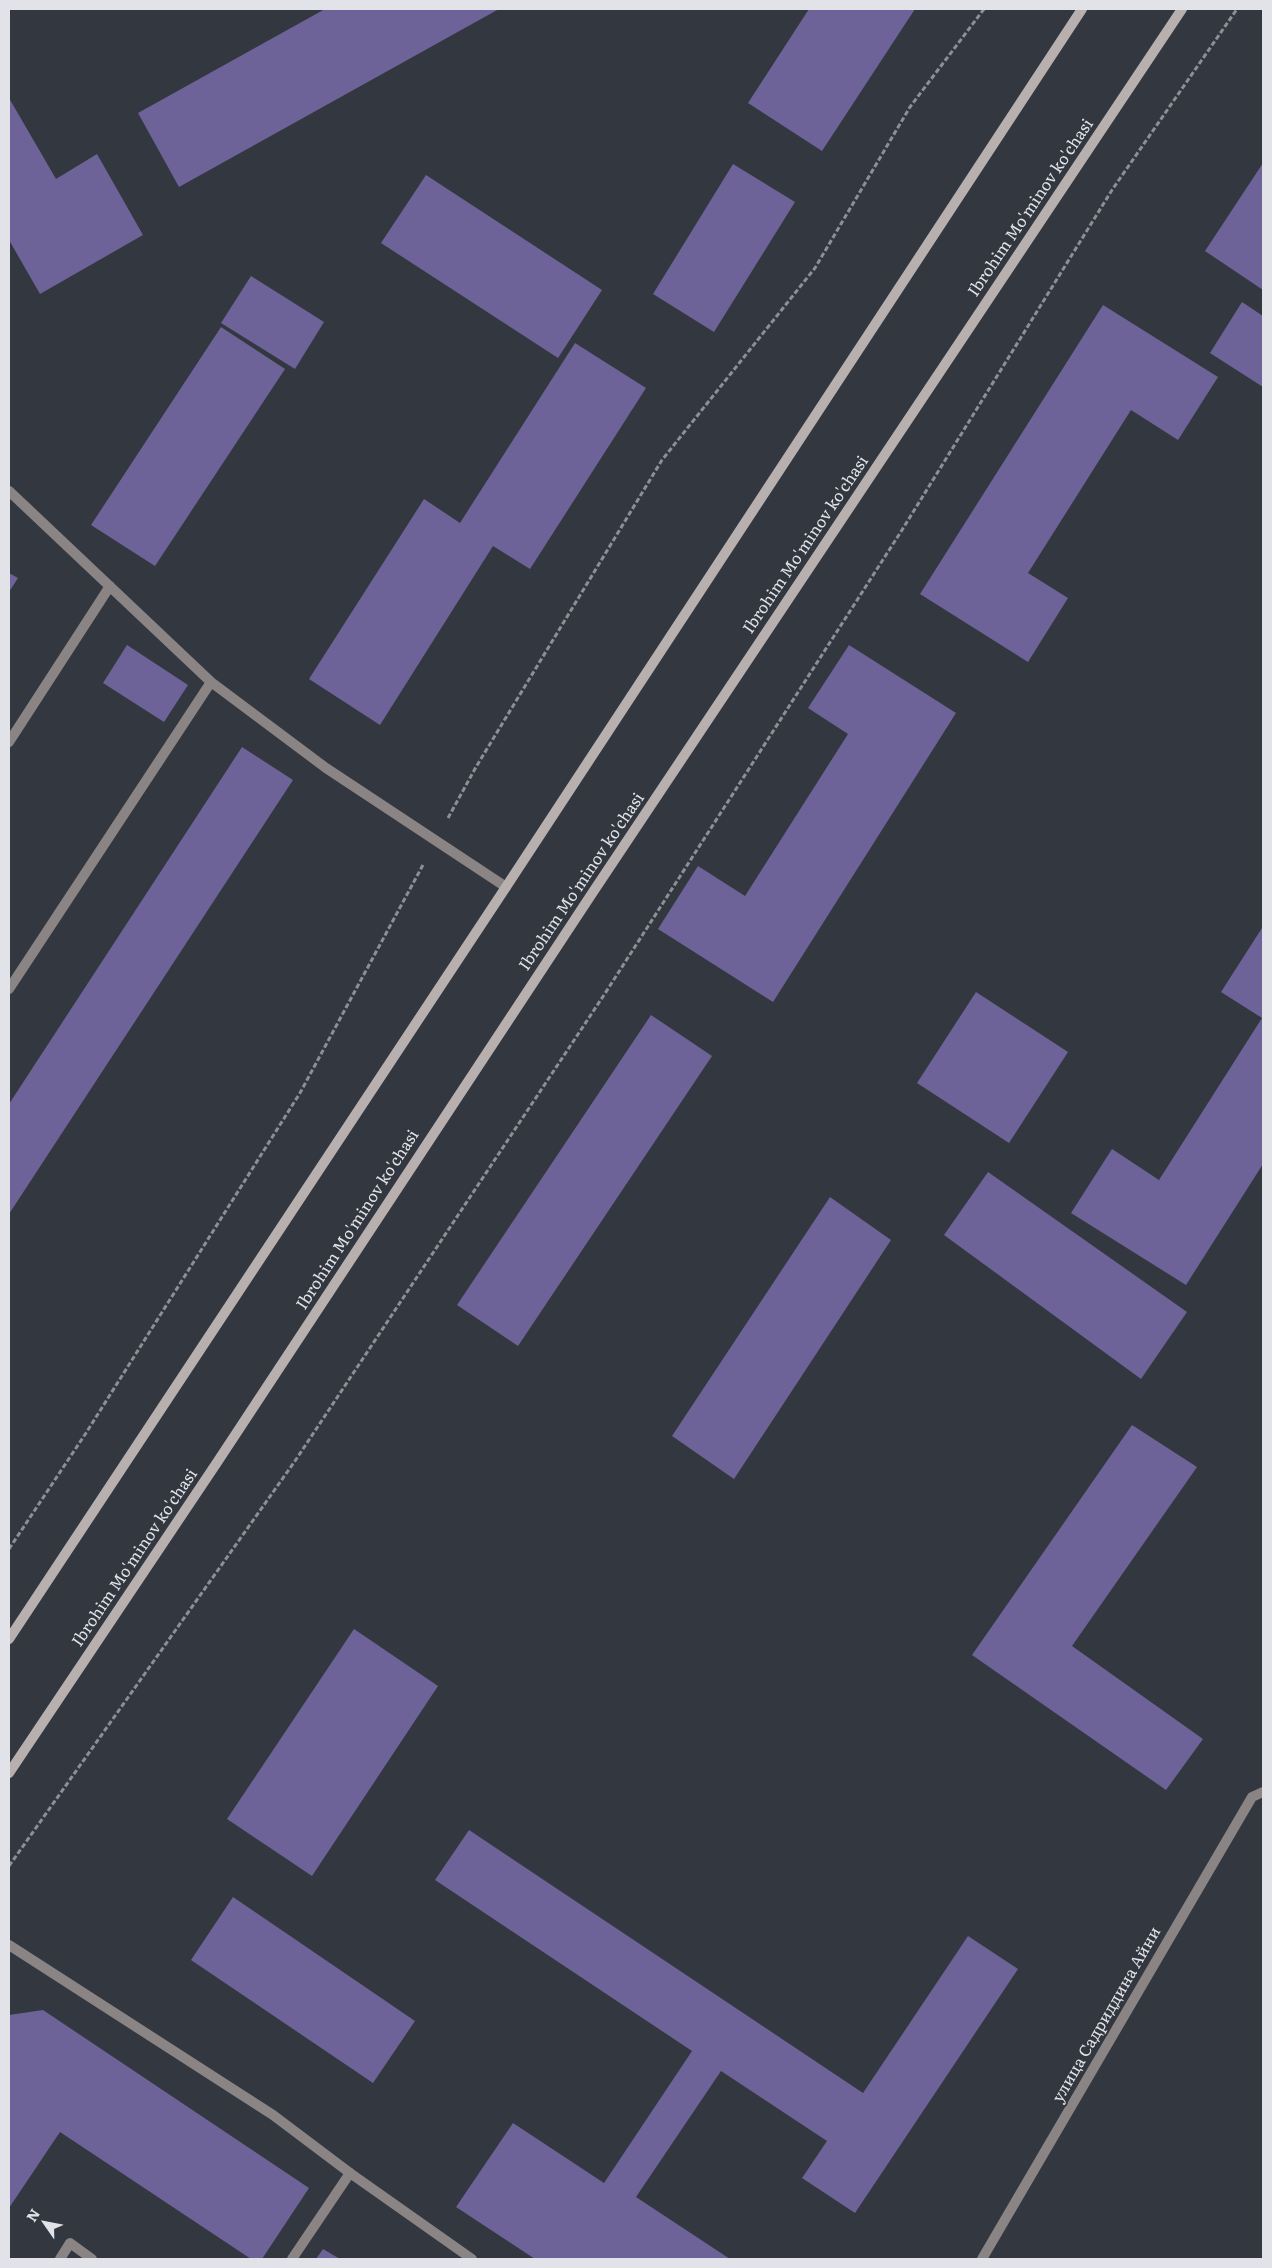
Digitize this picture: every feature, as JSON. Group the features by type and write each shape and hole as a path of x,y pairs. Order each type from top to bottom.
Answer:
{"main road":[{"path":"9,1639 506,887 1082,9"},
{"name":"Ibrohim Mo'minov ko'chasi","path":"9,1773 218,1461 593,892 1182,9"}],"street":[{"path":"9,491 211,682 326,768 506,887"},
{"path":"9,742 110,586"},
{"path":"9,989 211,682"},
{"name":"улица Садриддина Айни","path":"982,2259 1252,1797 1263,1792"},
{"path":"9,1945 273,2115 350,2173 472,2259"},
{"path":"292,2259 350,2173"},
{"path":"60,2259 70,2243 92,2259"}],"path":[{"path":"9,1549 86,1433 300,1093 476,767 662,460 815,268 910,107 984,9"},
{"path":"9,1866 295,1461 598,1003 902,530 1112,190 1237,9"}],"building":[{"path":"325,9 499,9 179,187 138,113"},
{"path":"809,9 915,9 822,151 748,103"},
{"path":"9,98 56,179 97,154 143,235 40,294 9,240"},
{"path":"1263,163 1263,290 1205,251"},
{"path":"733,164 795,202 714,332 653,294"},
{"path":"426,175 602,290 558,358 381,243"},
{"path":"251,276 324,322 295,369 221,323"},
{"path":"1242,302 1263,316 1263,387 1210,353"},
{"path":"1103,305 1218,377 1178,440 1131,410 1028,573 1068,598 1028,662 920,594"},
{"path":"221,327 285,369 155,566 91,525"},
{"path":"575,343 646,388 530,569 493,546 380,725 309,679 424,499 460,523"},
{"path":"9,573 18,578 9,592"},
{"path":"127,645 188,685 164,722 103,683"},
{"path":"849,645 956,713 773,1002 658,929 698,866 745,896 848,734 808,708"},
{"path":"242,747 293,780 9,1214 9,1104"},
{"path":"1262,928 1263,1164 1186,1285 1071,1213 1112,1149 1159,1180 1262,1018 1221,992"},
{"path":"976,992 1068,1052 1009,1143 917,1083"},
{"path":"651,1015 712,1056 518,1346 457,1305"},
{"path":"988,1172 1187,1312 1141,1379 944,1235"},
{"path":"830,1197 891,1240 734,1479 672,1436"},
{"path":"1132,1425 1197,1467 1072,1646 1203,1739 1166,1790 972,1655"},
{"path":"354,1629 438,1686 312,1876 227,1819"},
{"path":"469,1830 863,2093 968,1936 1018,1969 855,2213 802,2178 827,2141 721,2071 636,2197 730,2259 535,2259 456,2207 513,2123 604,2183 692,2051 435,1880"},
{"path":"233,1897 415,2021 373,2083 191,1960"},
{"path":"43,2010 309,2188 262,2259 251,2259 60,2132 9,2208 9,2015"},
{"path":"323,2249 340,2259 316,2259"}]}
